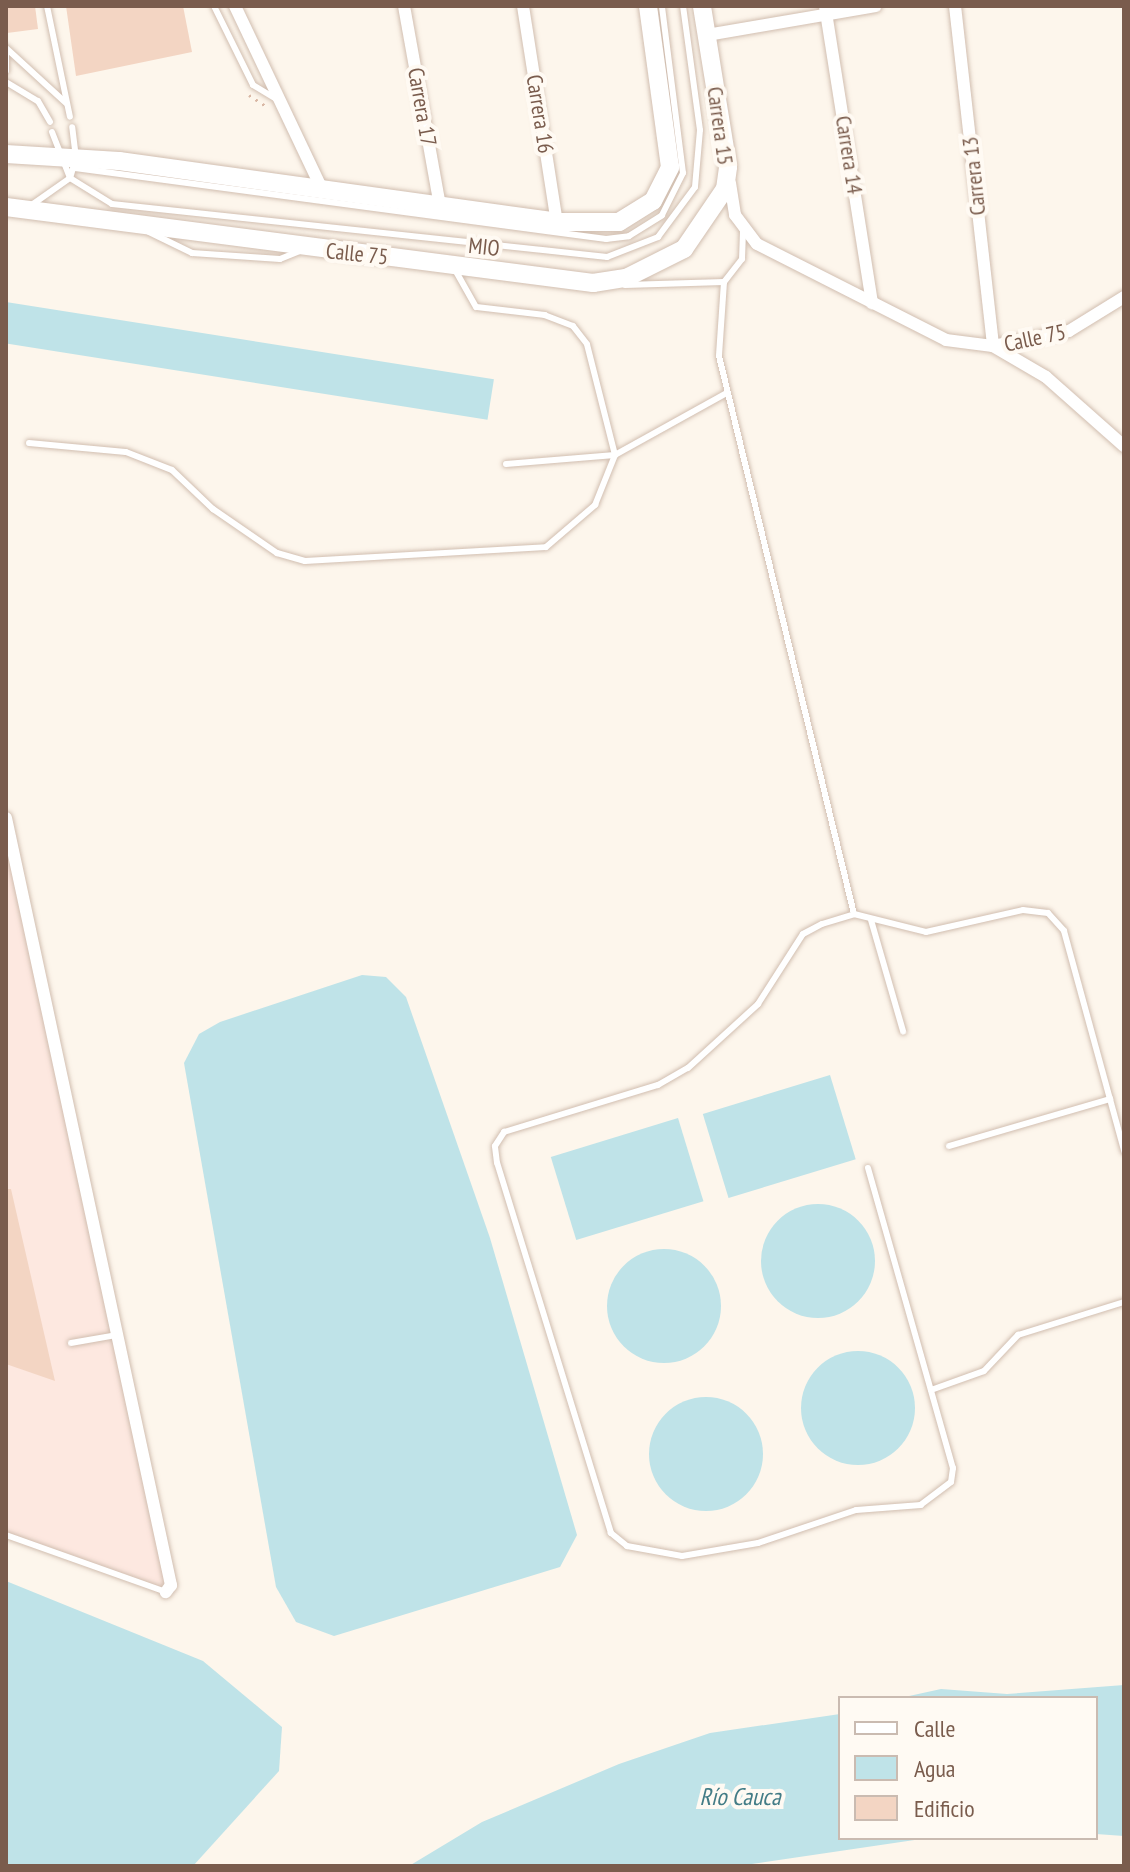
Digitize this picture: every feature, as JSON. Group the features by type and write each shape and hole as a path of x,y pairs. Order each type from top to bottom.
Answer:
{"main road":[{"path":"6,154 56,157 76,163 557,222 619,222 653,201 672,155 648,6"},
{"name":"Carrera 15","path":"697,238 720,203 728,167 702,6"},
{"name":"Calle 75","path":"10,208 593,283 657,267 697,238"}],"street":[{"path":"235,6 323,192"},
{"name":"Carrera 17","path":"404,6 440,207"},
{"name":"Carrera 16","path":"523,6 557,222"},
{"path":"707,35 826,10 876,6"},
{"name":"Carrera 13","path":"955,6 993,346"},
{"name":"Carrera 14","path":"826,10 872,303"},
{"path":"728,167 743,231"},
{"name":"Calle 75","path":"743,231 777,257 946,340 993,346 1086,326 1124,297"},
{"path":"993,346 1046,377 1124,446"},
{"path":"6,818 171,1585 166,1592"}],"lane":[{"path":"47,6 70,117"},
{"path":"214,6 253,85 280,101"},
{"name":"MIO","path":"76,163 575,235 629,236 662,215 683,173 662,6"},
{"name":"MIO","path":"52,132 56,157 70,178 112,204 329,231 586,257 641,247 685,207 701,158 683,6"},
{"path":"6,49 66,103"},
{"path":"6,49 6,71"},
{"path":"6,82 25,93 50,122"},
{"path":"6,90 25,93"},
{"path":"10,208 51,197 70,178 76,163 72,127"},
{"path":"743,231 742,259 724,282 719,356 854,914"},
{"path":"29,443 126,452 172,470 213,509 277,553 305,561 546,547 595,505 615,455 587,344 573,326 476,307 453,265"},
{"path":"593,283 724,282"},
{"path":"506,464 615,455 727,393"},
{"path":"868,1168 953,1468 937,1498 856,1510 758,1543 682,1556 627,1546 611,1533 497,1163 495,1146 504,1132 658,1085 688,1068 758,1004 803,934 854,914 926,932 1023,910 1048,913 1064,931 1124,1151"},
{"path":"871,920 903,1031"},
{"path":"949,1146 1110,1099"},
{"path":"931,1390 984,1371 1018,1335 1124,1302"},
{"path":"71,1343 117,1335"},
{"path":"6,1535 166,1592"}],"shaded area":[{"path":"6,818 171,1585 166,1592 6,1535"}],"water":[{"path":"6,302 494,379 488,420 6,344"},
{"path":"362,975 386,977 406,997 490,1238 577,1535 560,1567 334,1636 296,1622 276,1587 184,1063 199,1034 220,1022"},
{"path":"830,1075 856,1159 729,1198 703,1114"},
{"path":"678,1118 703,1201 576,1240 551,1157"},
{"path":"818,1204 840,1208 859,1220 871,1239 875,1261 871,1283 859,1302 840,1314 818,1318 796,1314 777,1302 765,1283 761,1261 765,1239 777,1220 796,1208"},
{"path":"664,1249 686,1253 705,1265 717,1284 721,1306 717,1328 705,1347 686,1359 664,1363 642,1359 623,1347 611,1328 607,1306 611,1284 623,1265 642,1253"},
{"path":"858,1351 880,1355 899,1367 911,1386 915,1408 911,1430 899,1449 880,1461 858,1465 836,1461 817,1449 805,1430 801,1408 805,1386 817,1367 836,1355"},
{"path":"706,1397 728,1401 747,1413 759,1432 763,1454 759,1476 747,1495 728,1507 706,1511 684,1507 665,1495 653,1476 649,1454 653,1432 665,1413 684,1401"},
{"path":"6,1581 203,1661 282,1727 279,1771 193,1866 6,1866"},
{"path":"1124,1685 1124,1836 1098,1834 1098,1696 909,1696 941,1689 1007,1694"},
{"name":"Río Cauca","path":"838,1714 838,1840 914,1840 738,1866 409,1866 482,1822 619,1764 710,1733"}],"building":[{"path":"6,6 35,6 38,29 7,33"},
{"path":"66,6 183,6 192,52 76,76"},
{"path":"6,1189 11,1189 55,1381 6,1364"}]}
